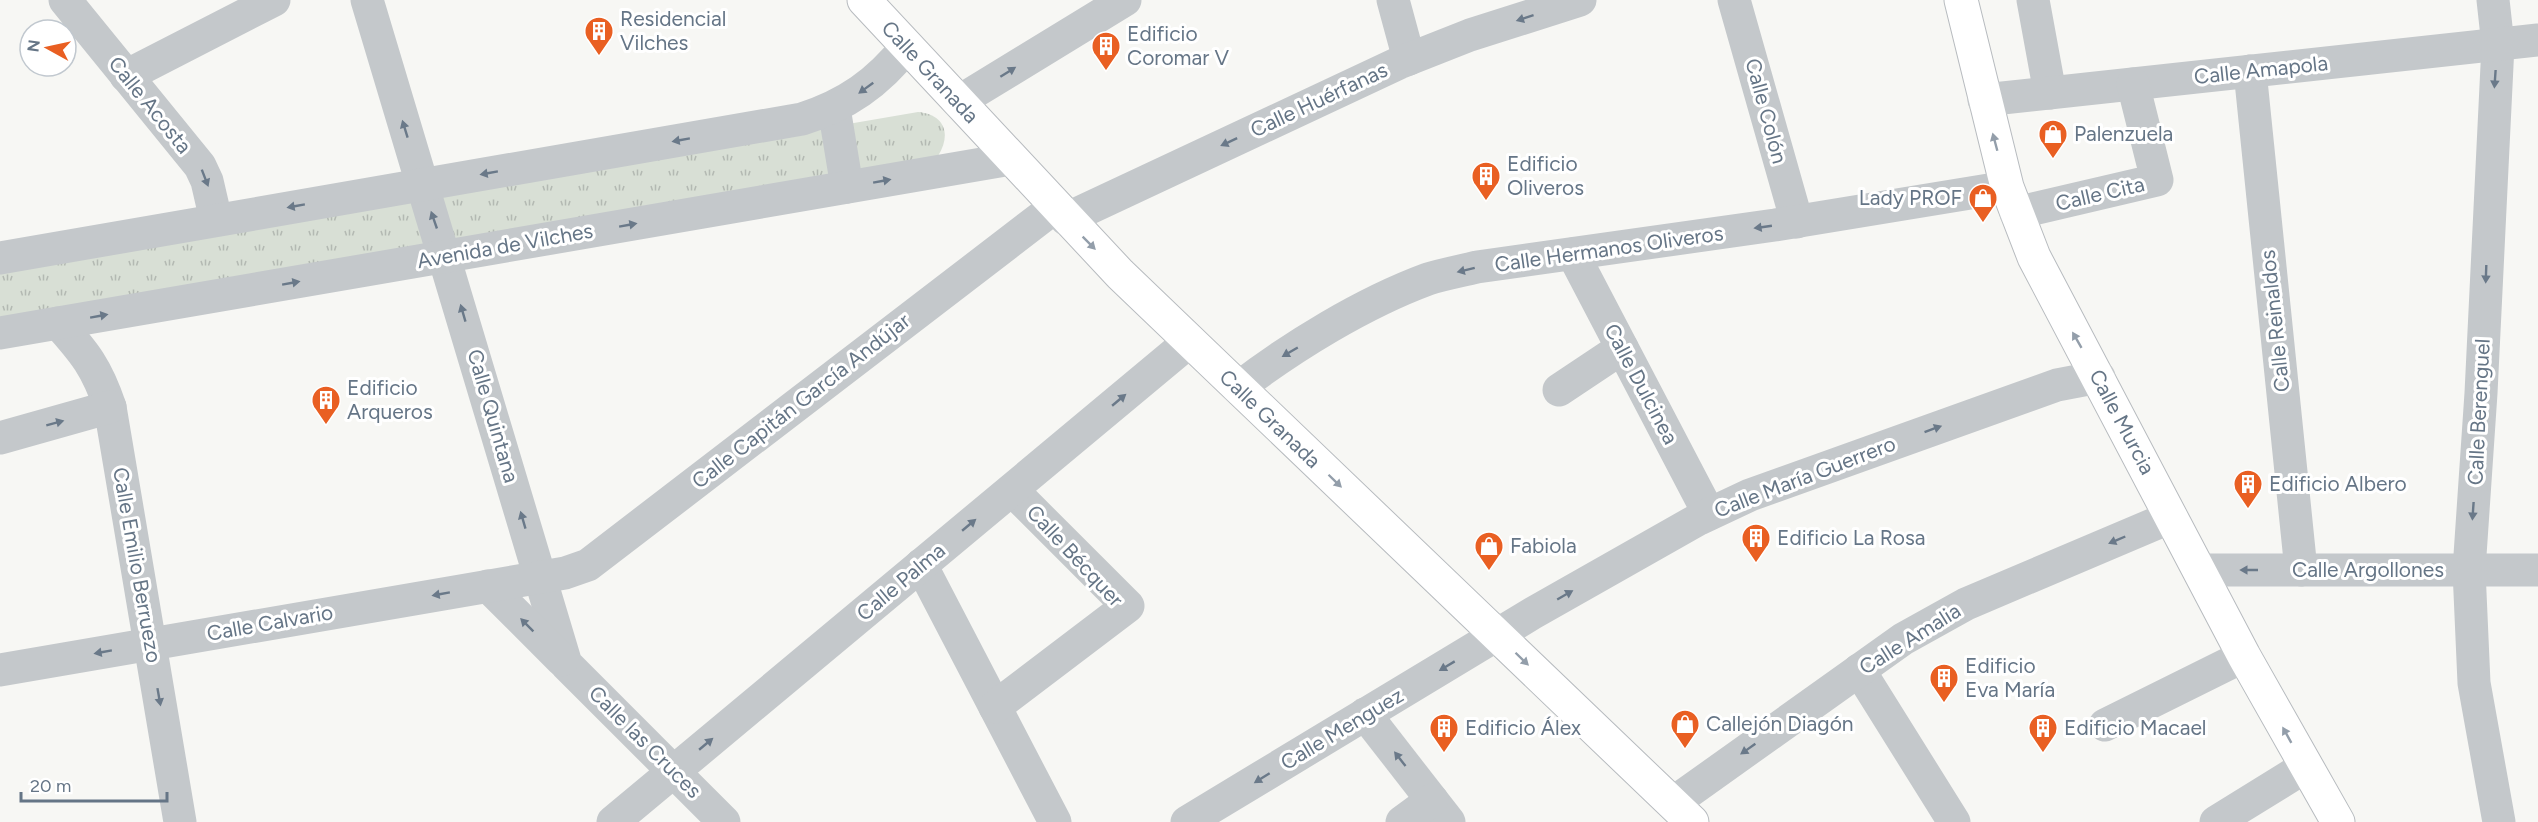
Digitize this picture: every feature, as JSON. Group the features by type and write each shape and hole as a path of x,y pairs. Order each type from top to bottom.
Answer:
{"main road":[{"name":"Calle Granada","path":"864,0 1060,213 1238,388 1682,812"},
{"name":"Calle Murcia","path":"1960,0 1983,100 2012,200 2054,297 2099,377 2244,656 2337,822"}],"street":[{"name":"Calle Acosta","path":"65,0 200,166 216,220"},
{"path":"126,76 274,0"},
{"path":"367,0 422,185"},
{"path":"958,102 1125,0"},
{"path":"1393,0 1409,59"},
{"name":"Calle Huérfanas","path":"1060,213 1409,59 1470,35 1580,0"},
{"name":"Calle Colón","path":"1734,0 1797,222"},
{"path":"2033,0 2050,93"},
{"name":"Calle Berenguel","path":"2493,0 2498,45 2481,393 2469,570 2474,683 2499,822"},
{"name":"Calle Amapola","path":"1983,100 2538,40"},
{"path":"0,258 802,119 834,108 870,86 890,68 907,46"},
{"name":"Calle Reinaldos","path":"2250,71 2301,570"},
{"name":"Calle Cita","path":"2012,200 2157,180 2133,84"},
{"path":"834,108 847,187"},
{"name":"Avenida de Vilches","path":"0,333 1011,159"},
{"name":"Calle Quintana","path":"422,185 446,256 540,577"},
{"name":"Calle Hermanos Oliveros","path":"1238,388 1272,362 1374,304 1429,279 1477,267 1797,222 2012,200"},
{"name":"Calle Capitán García Andújar","path":"540,577 564,573 588,565 1060,213"},
{"name":"Calle Dulcinea","path":"1573,254 1708,514"},
{"name":"Calle Emilio Berruezo","path":"57,323 87,354 100,377 110,408 180,822"},
{"name":"Calle Palma","path":"613,822 1190,341"},
{"path":"1559,390 1622,348"},
{"name":"Calle María Guerrero","path":"1497,636 1708,514 1750,495 2057,385 2099,377"},
{"path":"0,438 110,408"},
{"name":"Calle Bécquer","path":"995,707 1128,606 1012,490"},
{"name":"Calle Amalia","path":"1682,812 1859,670 1903,639 1966,604 2171,517"},
{"path":"921,565 1055,822"},
{"name":"Calle Argollones","path":"2199,570 2538,570"},
{"name":"Calle Calvario","path":"0,670 540,577"},
{"name":"Calle las Cruces","path":"540,577 566,663"},
{"name":"Calle las Cruces","path":"488,586 724,822"},
{"name":"Calle Menguez","path":"1187,822 1497,636"},
{"path":"2105,725 2244,656"},
{"path":"1859,670 1954,822"},
{"path":"1365,714 1440,811 1402,822"},
{"path":"2216,822 2305,767"}],"green space":[{"path":"918,112 934,117 943,127 944,140 938,156 0,321 0,270"}],"place":[{"name":"Residencial Vilches","path":"599,56"},
{"name":"Edificio Coromar V","path":"1106,72"},
{"name":"Palenzuela","path":"2053,160"},
{"name":"Edificio Oliveros","path":"1486,202"},
{"name":"Lady PROF","path":"1983,224"},
{"name":"Edificio Arqueros","path":"326,426"},
{"name":"Edificio Albero","path":"2248,510"},
{"name":"Edificio La Rosa","path":"1756,564"},
{"name":"Fabiola","path":"1489,572"},
{"name":"Edificio Eva María","path":"1944,704"},
{"name":"Callejón Diagón","path":"1685,750"},
{"name":"Edificio Álex","path":"1444,754"},
{"name":"Edificio Macael","path":"2043,754"}]}
